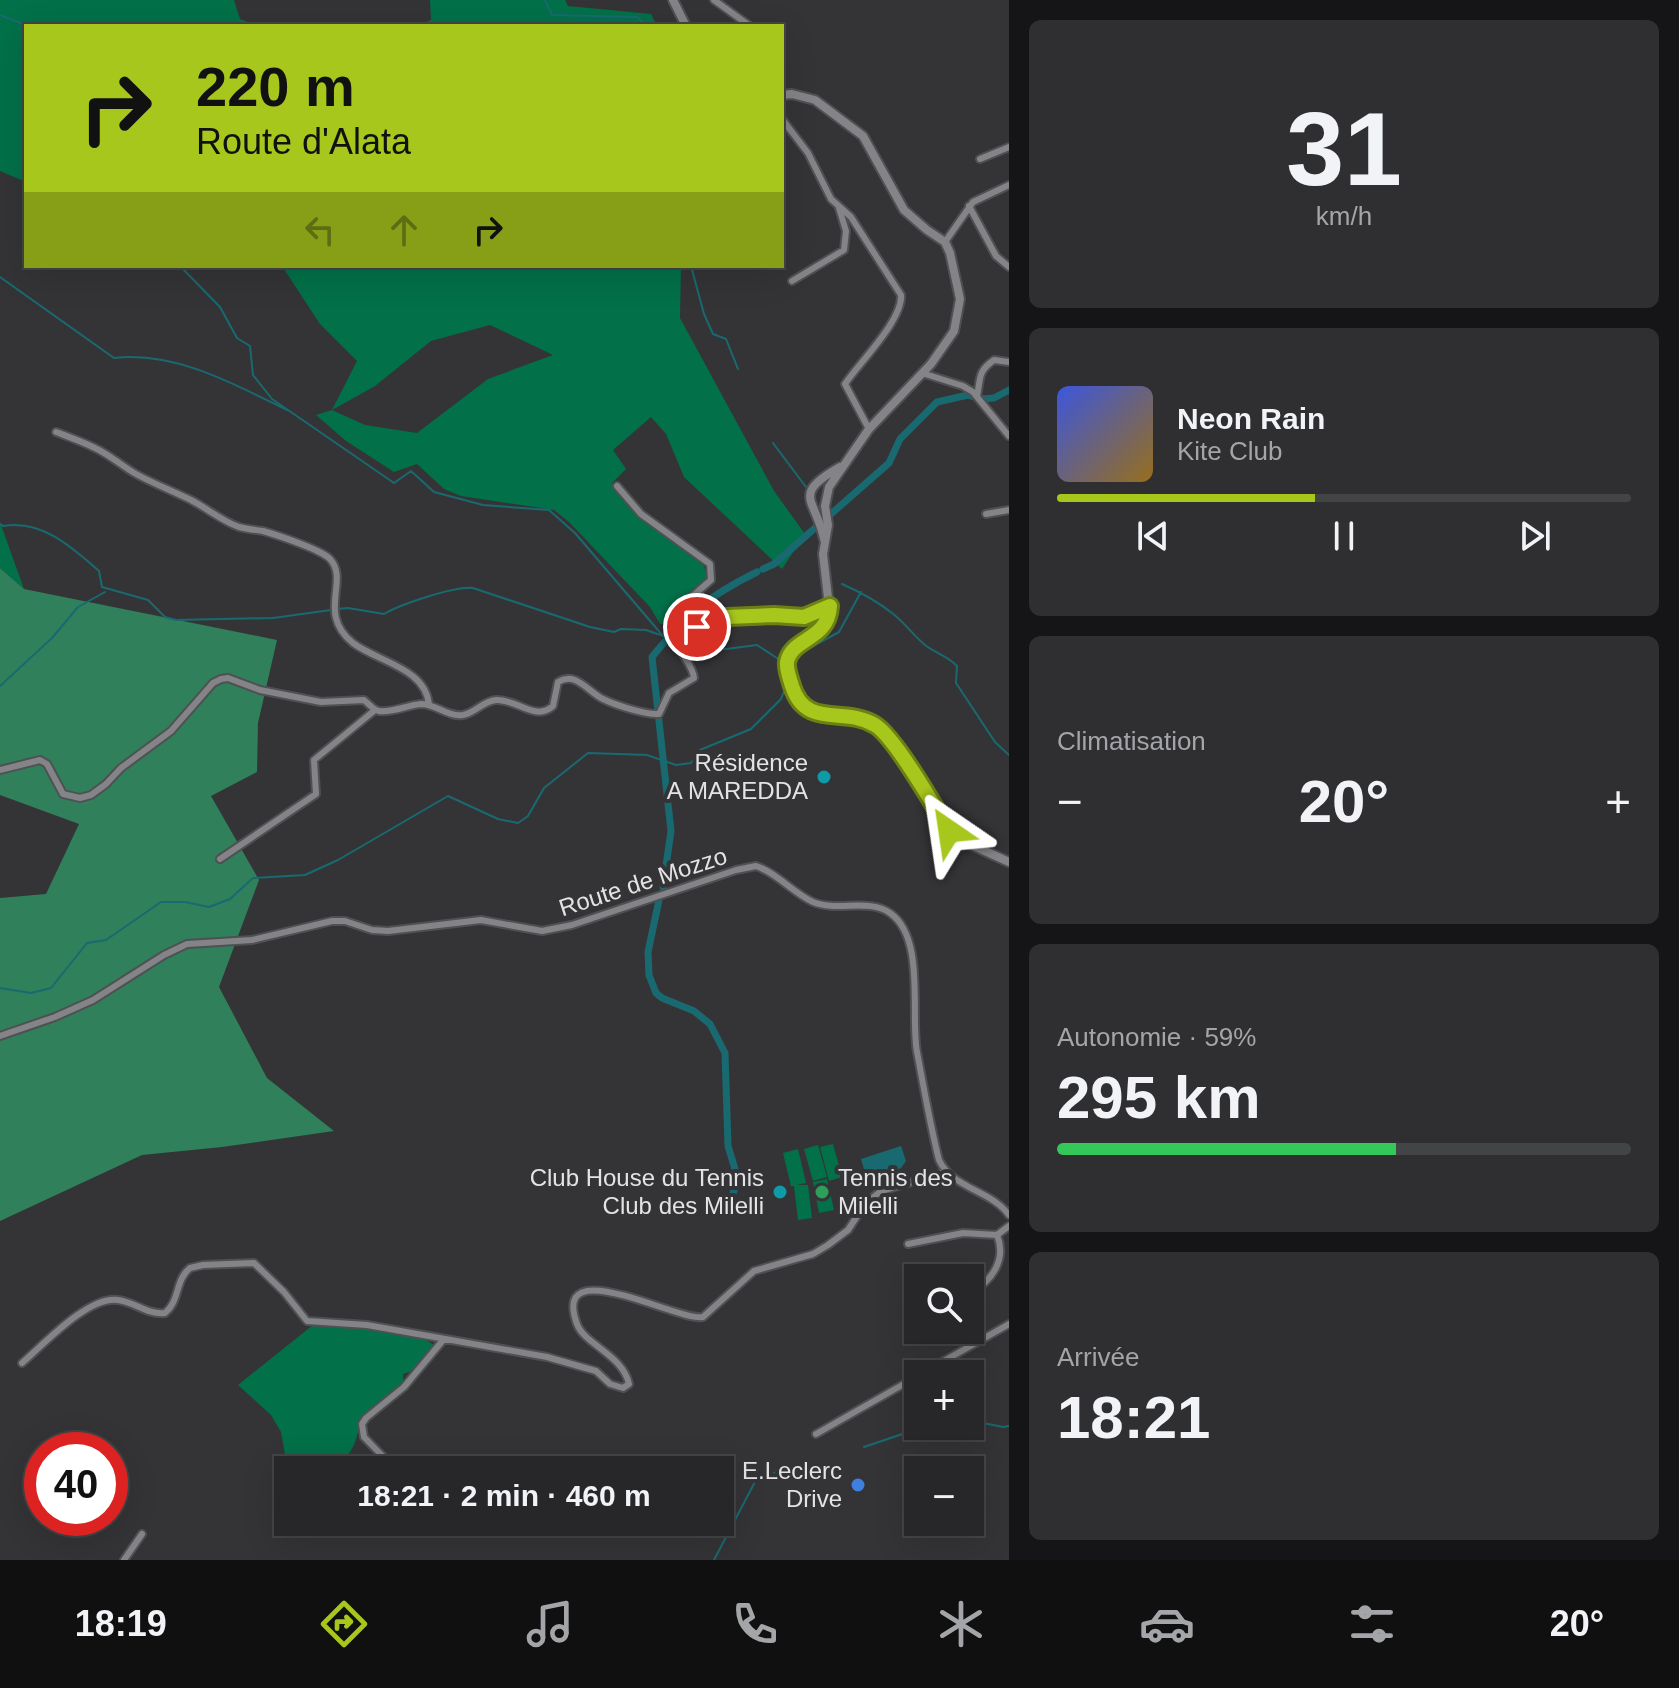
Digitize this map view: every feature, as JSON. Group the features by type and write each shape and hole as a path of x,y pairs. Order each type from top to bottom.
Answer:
{"street":[{"path":"673,0 685,24"},
{"path":"714,0 747,24"},
{"path":"784,95 815,100 853,127 870,146 904,210 945,242 960,299 954,331 922,373 869,429 829,487 825,506 828,525 823,564 830,606 827,623 796,647 787,662 793,690 809,712 847,716 874,724 892,741 949,831 963,841 1009,862"},
{"path":"784,122 808,153 831,199 851,217 901,295 902,303 895,316 845,384 869,429"},
{"path":"980,159 1009,147"},
{"path":"945,242 969,206 1009,185"},
{"path":"969,206 996,256 1009,267"},
{"path":"792,281 844,250 846,231 839,208"},
{"path":"977,396 984,367 994,360 1009,362"},
{"path":"922,373 963,386 977,396 1009,436"},
{"path":"56,432 95,448 223,520 241,528 266,532 327,556 335,566 333,614 338,627 352,642 384,662 412,674 428,695 429,705"},
{"path":"825,544 822,528 810,505 812,487 840,467"},
{"path":"220,859 316,794 314,760 375,710 429,705 451,715 461,715 487,702 513,701 534,713 541,713 553,706 558,682 568,677 603,699 648,715 659,714 669,693 694,678 692,669 682,656 672,621 711,580 710,564 641,514 617,486"},
{"path":"810,505 825,506"},
{"path":"986,514 1009,510"},
{"path":"680,643 697,627 715,619 774,615 804,617 830,606"},
{"path":"0,770 40,760 47,764 63,794 80,798 91,795 171,731 213,683 221,679 228,678 260,690 321,702 364,700 375,710"},
{"name":"Route de Mozzo","path":"0,1036 93,1000 187,944 252,940 332,921 388,931 481,920 542,931 572,925 750,866 762,868 813,902 880,908 901,923 915,974 913,1022 917,1052 934,1141 945,1172"},
{"path":"22,1363 77,1316 100,1301 120,1300 154,1313 165,1313 175,1300 180,1280 190,1268 249,1262 269,1275 307,1321 367,1325 579,1365 596,1371 619,1389 629,1384 627,1377 618,1364 578,1329 574,1303 581,1292 603,1290 679,1315 694,1319 703,1317 754,1271 813,1254 828,1245 848,1230 865,1204 881,1191 945,1172 1000,1206 1009,1215"},
{"path":"908,1244 963,1233 997,1235 1009,1226"},
{"path":"984,1284 999,1262 1002,1247 997,1235"},
{"path":"946,1360 1009,1324"},
{"path":"382,1456 364,1437 362,1424 404,1387 444,1339"},
{"path":"816,1434 904,1384"},
{"path":"124,1560 142,1534"}],"green space":[{"path":"0,0 234,0 240,19 254,24 24,24 24,181 0,171"},
{"path":"430,0 565,0 568,6 651,14 656,24 422,24 431,20"},
{"path":"283,268 681,268 680,318 774,491 805,534 782,569 684,477 666,434 651,417 613,450 626,469 612,483 628,505 703,564 708,578 671,614 667,624 660,624 650,607 554,510 461,496 444,489 417,464 394,472 346,441 316,415 332,410 357,361 320,324","holes":["490,325 553,355 488,379 417,433 365,425 332,410 375,386 431,341"]},
{"path":"0,522 24,589 0,568"},
{"path":"0,568 24,589 277,640 258,723 257,772 211,796 259,880 219,987 267,1078 334,1131 142,1155 0,1221 0,898 46,894 79,824 0,795"},
{"path":"833,1144 842,1177 829,1181 820,1147"},
{"path":"818,1145 827,1177 813,1181 804,1149"},
{"path":"798,1149 806,1183 797,1185 808,1185 812,1218 798,1220 794,1186 791,1186 783,1153"},
{"path":"827,1179 834,1210 819,1213 813,1182"},
{"path":"313,1325 393,1330 423,1338 434,1345 417,1366 403,1374 403,1385 361,1418 353,1447 347,1456 285,1456 281,1432 271,1415 238,1385"}],"water":[{"path":"901,1146 906,1161 901,1168 873,1181 866,1176 861,1159"}],"waterway":[{"path":"545,0 552,15 637,17 645,24"},
{"path":"0,15 24,24"},
{"path":"182,268 220,307 237,338 250,346 253,375 272,399 394,483 411,471 434,492 483,505 549,510 575,533 663,636"},
{"path":"692,268 713,334 726,339 738,369"},
{"path":"0,277 114,358 137,357 182,365 225,380 287,410"},
{"path":"763,569 774,564 889,463 900,439 937,402 968,395 994,398 1009,390"},
{"path":"773,443 806,487"},
{"path":"0,524 30,527 55,537 99,571 102,587 148,600 165,617 176,620 273,618 331,610"},
{"path":"663,887 671,831 652,657 699,608 757,572"},
{"path":"842,584 886,609 925,645 957,666 956,683 995,742 1009,755"},
{"path":"337,609 384,614 428,596 473,588 590,627 614,632 621,629 646,630 698,648 726,649 757,645 783,662"},
{"path":"0,686 52,638 78,607 105,592"},
{"path":"793,657 839,632 861,592"},
{"path":"0,988 31,993 51,988 87,943 106,940 161,902 185,902 209,907 230,899 253,878 305,875 338,860 448,796 498,819 518,823 528,816 544,788 588,753 647,755 676,765 691,763 700,750 751,729 781,699 786,686 783,666"},
{"path":"659,900 648,952 649,975 656,993 662,998 694,1011 710,1024 725,1053 728,1146 738,1179 732,1196 735,1206"},
{"path":"864,1447 923,1427 942,1430 983,1423 1009,1426"},
{"path":"714,1560 757,1478 793,1467"}],"place":[{"name":"Résidence A MAREDDA","path":"824,777"},
{"name":"Club House du Tennis Club des Milelli","path":"780,1192"},
{"name":"Tennis des Milelli","path":"822,1192"},
{"name":"E.Leclerc Drive","path":"858,1485"}],"route":[{"path":"697,627 727,617 804,617 830,606 827,623 790,655 787,662 793,690 809,712 847,716 874,724 892,741 949,831"}]}
